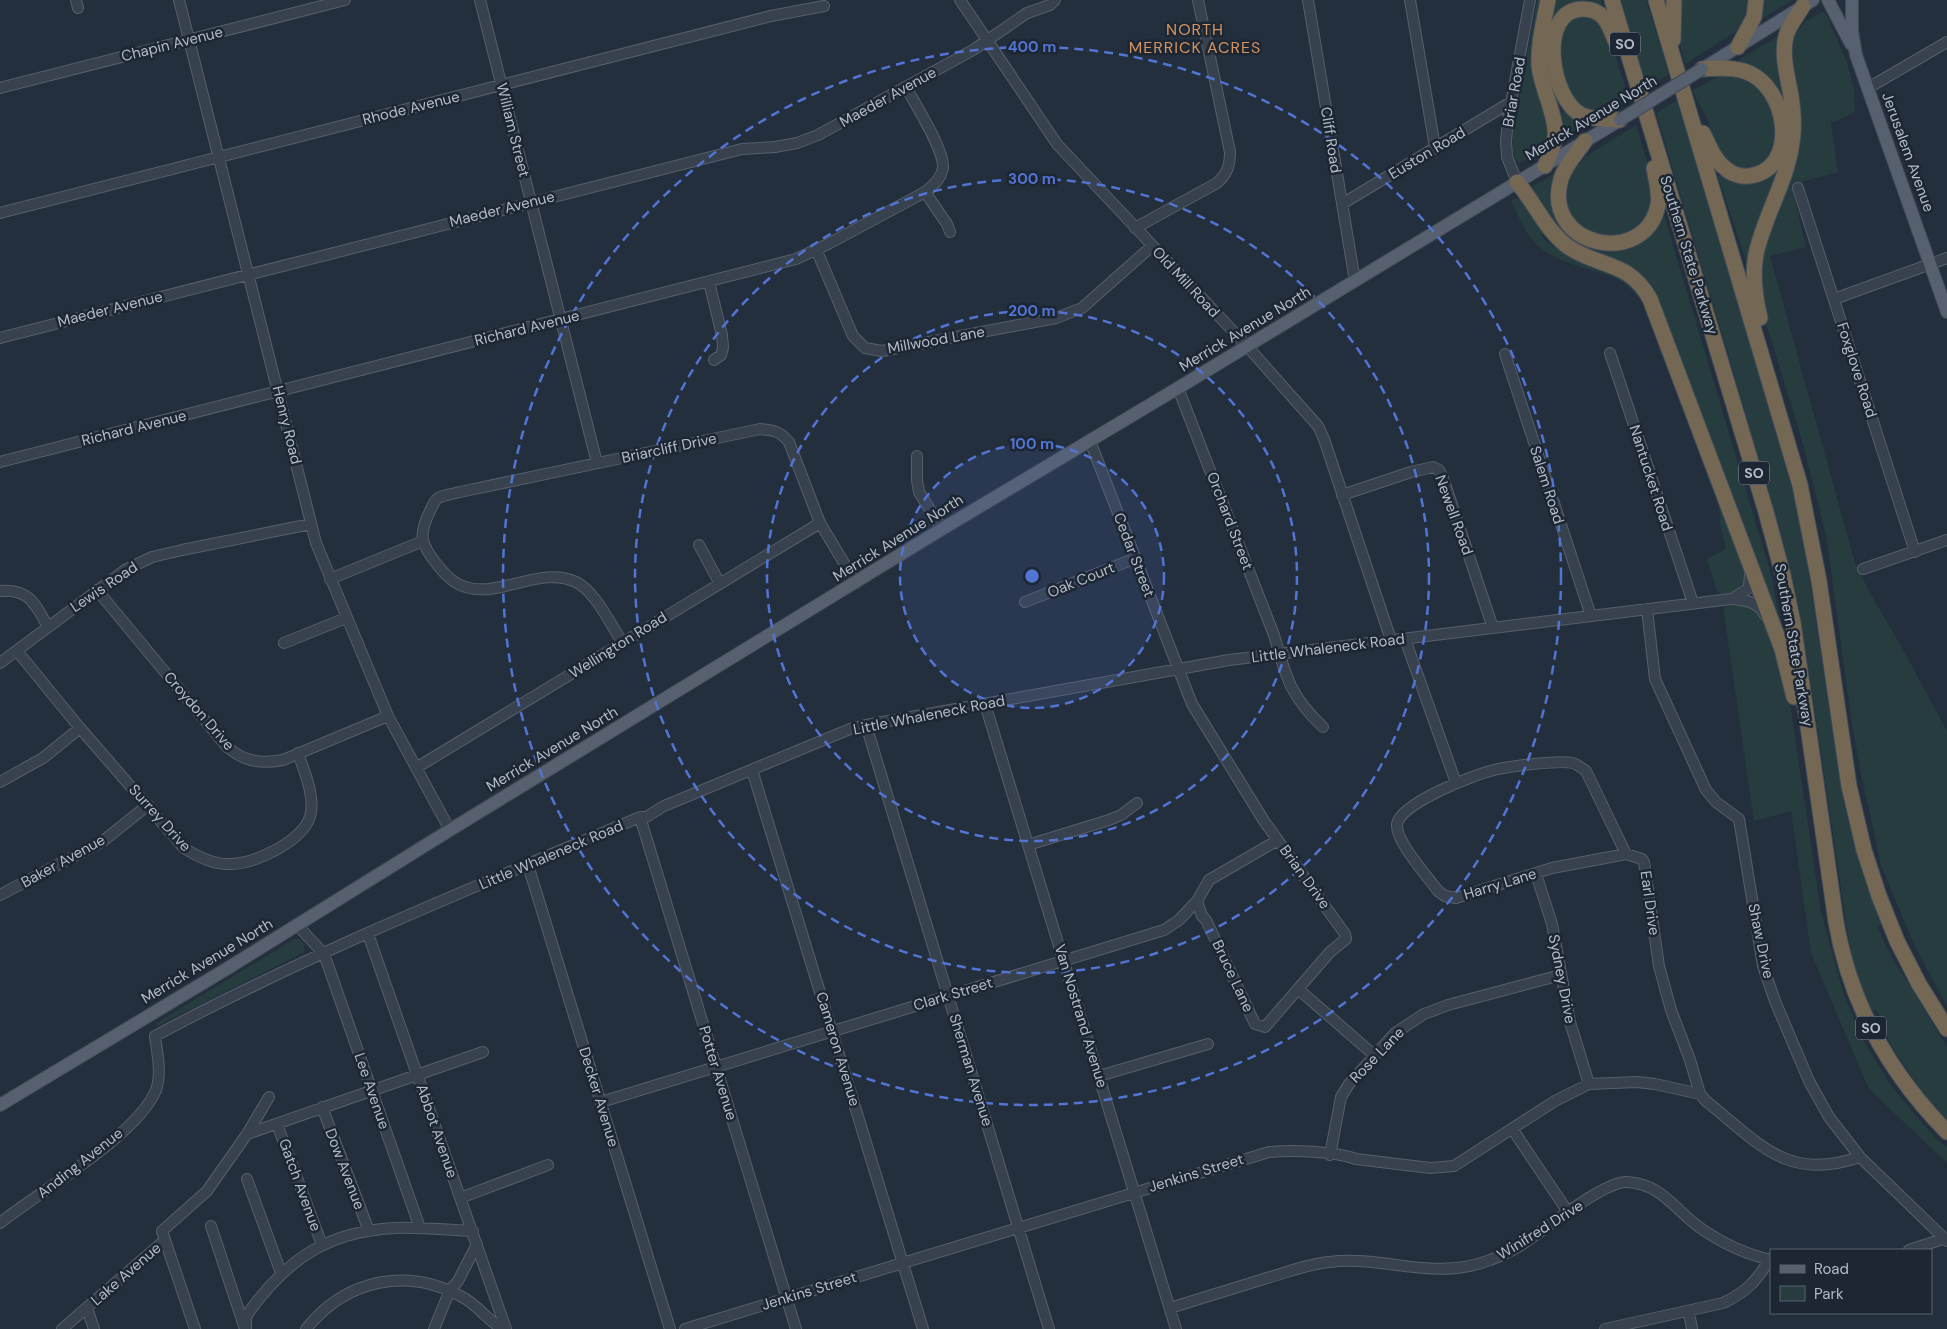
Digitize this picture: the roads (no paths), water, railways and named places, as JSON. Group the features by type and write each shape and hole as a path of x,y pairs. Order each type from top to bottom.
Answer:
{"highway":[{"path":"1545,166 1553,147 1556,132 1539,65 1548,0"},
{"name":"Southern State Parkway","path":"1612,0 1779,560 1793,622 1839,937 1857,997 1871,1028 1898,1074 1932,1117 1947,1132"},
{"name":"Southern State Parkway","path":"1656,0 1794,462 1814,548 1846,770 1862,842 1878,896 1897,941 1947,1029"},
{"path":"1674,0 1674,62"},
{"path":"1738,47 1754,17 1756,0"},
{"path":"1794,462 1787,406 1758,312 1754,274 1759,244 1789,158 1793,134 1793,110 1784,58 1787,34 1808,3"},
{"path":"1620,120 1585,116 1573,109 1562,95 1556,75 1553,52 1555,32 1562,19 1569,13 1581,9 1601,14 1609,26 1638,88"},
{"path":"1686,99 1716,158 1728,171 1743,176 1758,174 1768,168 1776,157 1782,141 1783,123 1778,104 1769,89 1757,78 1744,71 1731,68 1702,69"},
{"path":"1585,141 1561,178 1559,196 1563,215 1574,231 1585,238 1603,243 1622,242 1638,234 1646,227 1654,216 1658,204 1658,190 1649,124"},
{"path":"1517,182 1526,192 1543,221 1562,241 1576,251 1612,265 1628,274 1646,292 1654,308 1777,635 1792,682 1803,753 1823,830"}],"main road":[{"path":"1828,0 1856,55"},
{"name":"Jerusalem Avenue","path":"1852,0 1852,31 1856,55 1947,312"},
{"name":"Merrick Avenue North","path":"0,1105 942,529 1545,166 1808,3"}],"street":[{"name":"Henry Road","path":"179,0 316,543 388,716 450,830"},
{"name":"Chapin Avenue","path":"0,88 345,0"},
{"name":"William Street","path":"480,0 597,463"},
{"name":"Old Mill Road","path":"960,0 1057,144 1247,346 1318,426 1391,640"},
{"name":"Maeder Avenue","path":"0,338 742,149 775,147 797,143 818,135 973,50 1027,13 1050,5 1055,0"},
{"path":"1135,228 1217,184 1224,178 1230,162 1230,152 1198,0"},
{"name":"Cliff Road","path":"1308,0 1355,281"},
{"path":"1410,0 1435,147"},
{"name":"Briar Road","path":"1517,182 1507,157 1506,141 1511,102 1530,0"},
{"name":"Rhode Avenue","path":"0,213 771,16 824,6"},
{"path":"1868,88 1947,42"},
{"name":"Richard Avenue","path":"0,462 785,262 828,244 925,192 939,178 943,167 942,158 906,87"},
{"name":"Euston Road","path":"1342,204 1511,102"},
{"name":"Foxglove Road","path":"1798,188 1915,552"},
{"path":"925,192 947,224 950,232"},
{"name":"Millwood Lane","path":"816,249 853,336 865,348 882,351 1074,313 1152,246"},
{"path":"1834,299 1947,258"},
{"path":"709,282 723,342 721,355 714,360"},
{"name":"Nantucket Road","path":"1610,353 1693,603"},
{"name":"Salem Road","path":"1505,354 1591,616"},
{"name":"Orchard Street","path":"1178,388 1274,635 1291,688 1308,713 1322,727"},
{"name":"Briarcliff Drive","path":"423,541 422,531 433,503 438,498 760,429 772,429 782,433 788,442 820,523 856,583"},
{"name":"Cedar Street","path":"1090,441 1178,669"},
{"path":"917,456 916,480 920,492 942,529"},
{"name":"Newell Road","path":"1342,495 1411,472 1433,467 1439,470 1493,628"},
{"name":"Wellington Road","path":"416,768 719,582 820,523"},
{"name":"Lewis Road","path":"0,663 125,570 152,557 311,524"},
{"path":"1863,569 1947,540"},
{"path":"330,579 423,541 445,575 456,584 468,588 483,590 550,577 576,582 591,594 622,642"},
{"path":"699,545 719,582"},
{"path":"1731,599 1747,591 1750,584 1744,546"},
{"name":"Oak Court","path":"1025,602 1136,558"},
{"name":"Croydon Drive","path":"97,590 227,747 248,760 265,763 283,760 388,716"},
{"path":"0,591 22,593 29,597 48,627"},
{"name":"Little Whaleneck Road","path":"156,1036 275,976 368,934 640,817 646,817 664,806 850,729 866,725 1178,669 1279,654 1731,599 1748,600 1756,604 1762,610 1777,635"},
{"name":"Shaw Drive","path":"1647,609 1655,679 1662,697 1706,790 1716,802 1737,816 1740,823 1759,948 1775,1001 1816,1096 1829,1117 1860,1157 1945,1240"},
{"path":"284,643 346,618"},
{"path":"1405,639 1456,783"},
{"name":"Surrey Drive","path":"18,651 80,728 184,848 197,856 230,865 261,857 298,835 305,827 310,815 311,800 298,753"},
{"name":"Brian Drive","path":"1178,669 1192,704 1264,821 1345,934 1346,939 1330,952 1298,989"},
{"name":"Van Nostrand Avenue","path":"986,704 1176,1329"},
{"name":"Sherman Avenue","path":"866,725 1050,1329"},
{"path":"0,782 43,758 80,728"},
{"name":"Earl Drive","path":"1456,783 1494,770 1560,762 1578,765 1586,772 1626,854 1642,859 1644,862 1659,966 1671,1010 1690,1060 1700,1094 1753,1141 1782,1158 1805,1164 1827,1166 1860,1157"},
{"name":"Cameron Avenue","path":"752,770 923,1329"},
{"name":"Harry Lane","path":"1456,783 1406,809 1397,823 1397,831 1402,842 1438,891 1445,896 1456,898 1552,868 1626,854"},
{"path":"1028,845 1109,820 1121,815 1137,802"},
{"name":"Baker Avenue","path":"0,895 103,841 148,805"},
{"name":"Potter Avenue","path":"640,817 796,1329"},
{"name":"Clark Street","path":"601,1102 1164,930 1179,920 1197,902 1209,880 1278,840"},
{"name":"Decker Avenue","path":"528,865 670,1329"},
{"name":"Sydney Drive","path":"1536,874 1552,924 1570,1022 1589,1084"},
{"name":"Bruce Lane","path":"1197,902 1255,1024 1265,1027 1298,989"},
{"path":"297,925 324,954"},
{"name":"Abbot Avenue","path":"368,934 506,1329"},
{"name":"Lee Avenue","path":"324,954 420,1228"},
{"name":"Rose Lane","path":"1330,1155 1341,1096 1349,1084 1395,1033 1424,1014 1448,1005 1561,975"},
{"path":"1298,989 1374,1055"},
{"name":"Anding Avenue","path":"0,1223 105,1146 143,1109 155,1091 159,1078 156,1036"},
{"path":"1099,1076 1208,1044"},
{"path":"246,1134 483,1052"},
{"name":"Jenkins Street","path":"686,1329 1269,1152 1292,1150 1345,1155 1356,1159 1443,1169 1463,1162 1555,1101 1589,1084 1637,1082 1700,1094"},
{"name":"Lake Avenue","path":"62,1329 165,1240 162,1231 207,1191 269,1097"},
{"name":"Dow Avenue","path":"322,1107 369,1231"},
{"name":"Gatch Avenue","path":"277,1124 322,1246"},
{"path":"1513,1130 1568,1212"},
{"path":"460,1198 548,1165"},
{"path":"247,1179 281,1273"},
{"name":"Winifred Drive","path":"1170,1308 1291,1271 1329,1262 1370,1262 1427,1270 1465,1268 1490,1261 1516,1248 1568,1212 1614,1184 1625,1182 1645,1184 1656,1189 1700,1227 1719,1240 1753,1256 1770,1260"},
{"path":"1912,1249 1926,1238 1928,1224"},
{"path":"211,1226 246,1329"},
{"path":"246,1329 246,1318 249,1312 281,1273 299,1259 349,1234 397,1228 472,1231"},
{"path":"165,1240 195,1329"},
{"path":"1912,1249 1945,1240"},
{"path":"434,1329 450,1290 458,1282 477,1244"},
{"path":"1605,1329 1723,1303 1739,1295 1753,1284 1770,1260"},
{"path":"306,1329 332,1303 354,1290 377,1283 414,1281 426,1282 450,1290 466,1299 502,1329"},
{"path":"86,1308 94,1329"},
{"path":"1689,1312 1692,1329"}],"district":[{"name":"NORTH MERRICK ACRES","path":"1195,38"}]}
